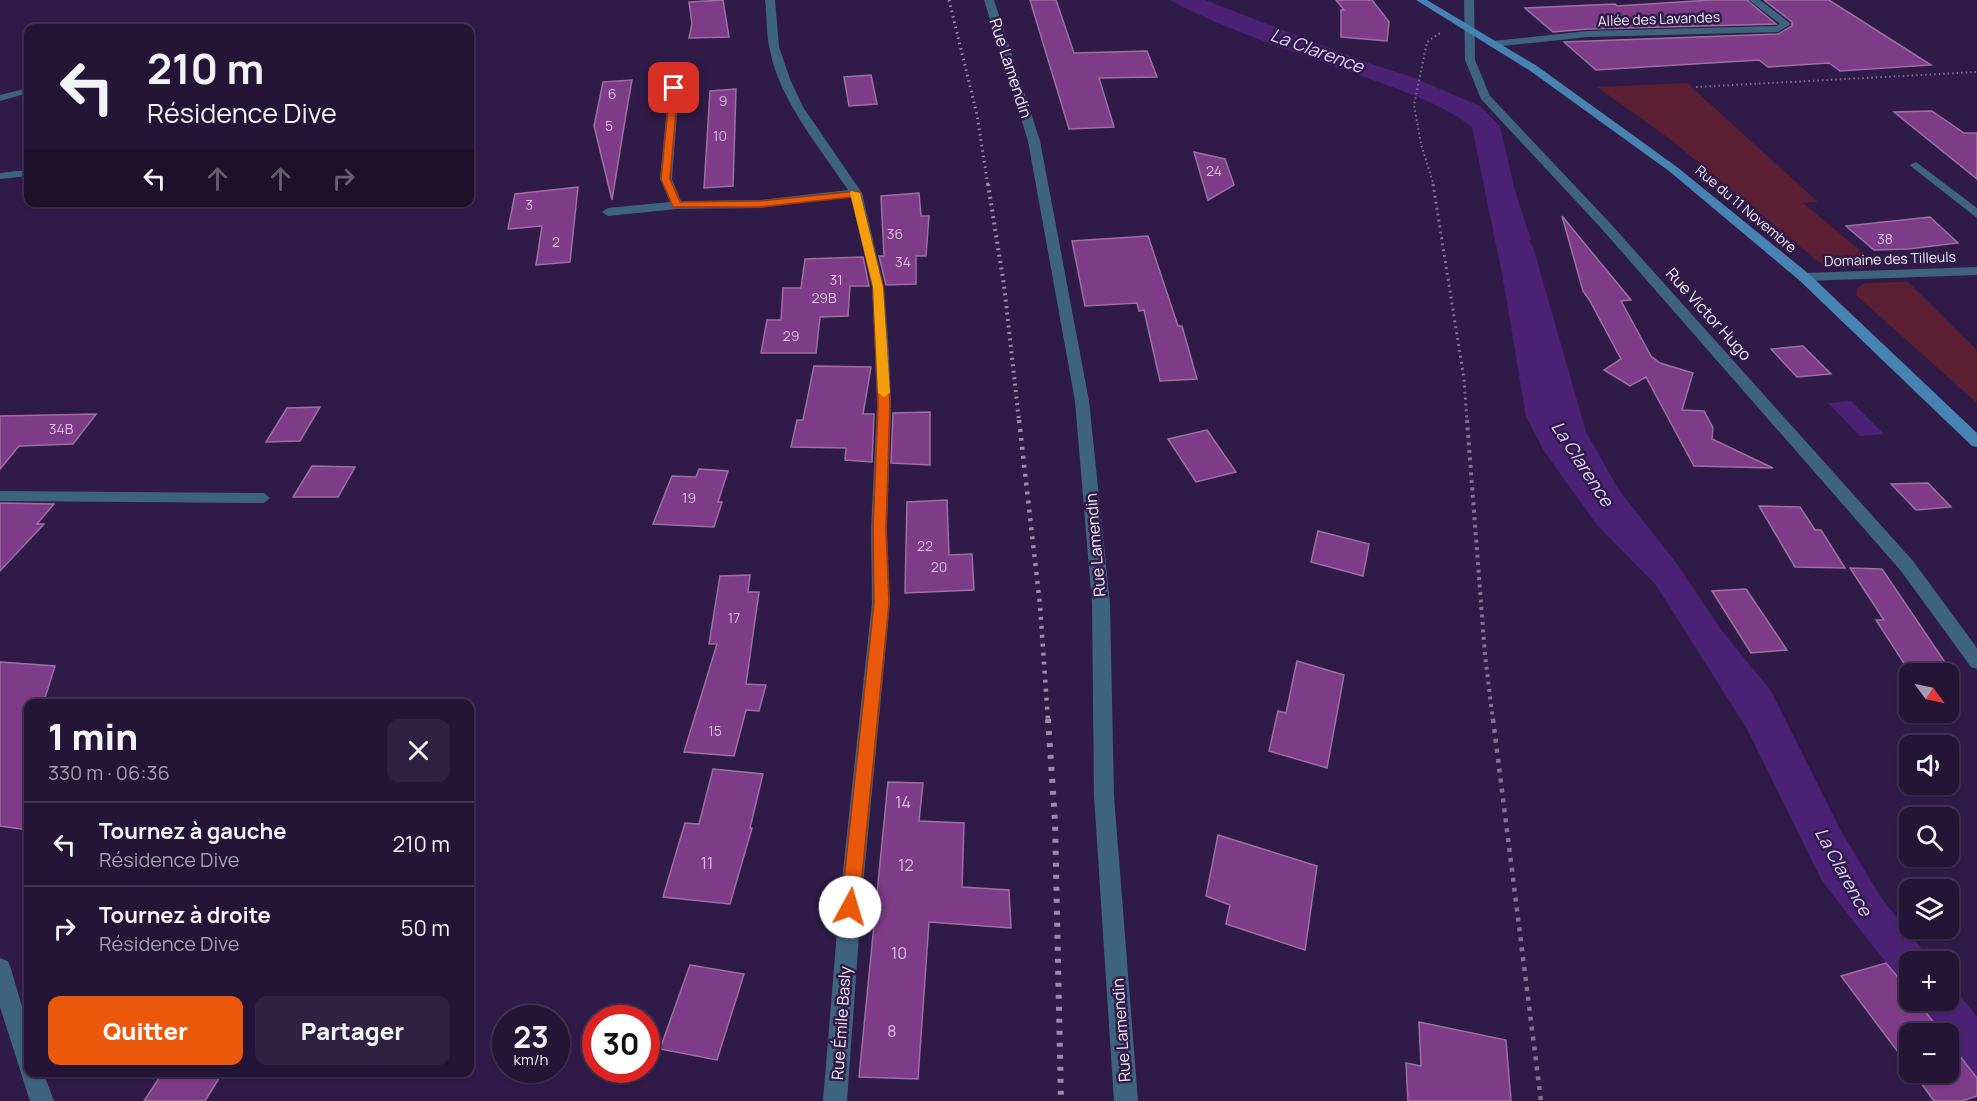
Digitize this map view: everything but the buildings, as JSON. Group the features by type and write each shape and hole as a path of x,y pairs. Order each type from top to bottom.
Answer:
{"main road":[{"path":"1421,0 1470,30"},
{"name":"Rue du 11 Novembre","path":"1470,30 1533,68 1673,169 1804,277 1977,442"}],"street":[{"name":"Rue Émile Basly","path":"770,0 774,47 785,79 798,107 856,193 878,287 882,354 884,405 879,529 881,603 851,896 835,1101"},
{"name":"Rue Lamendin","path":"989,0 1034,141 1082,401 1101,603 1104,796 1125,1101"},
{"name":"Rue Victor Hugo","path":"1469,0 1470,60 1485,97 1605,225 1907,566 1977,662"},
{"name":"Allée des Lavandes","path":"1492,44 1588,34 1778,28 1786,24 1754,0"},
{"path":"676,66 666,179 676,205"},
{"path":"1916,165 1977,214"},
{"path":"608,212 676,205 760,204 856,193"},
{"name":"Domaine des Tilleuls","path":"1804,277 1977,271"},
{"path":"0,969 24,1050"},
{"path":"33,1077 42,1101"}],"lane":[{"path":"0,98 24,92"},
{"path":"0,176 24,173"},
{"path":"170,498 181,485"},
{"path":"0,496 264,498"}],"path":[{"path":"1427,42 1422,77 1414,105 1421,144 1432,175 1464,379 1485,655 1541,1101"},
{"path":"1696,87 1977,72"}],"shaded area":[{"path":"1687,83 1818,202 1803,203 1880,267 1826,268 1670,139 1597,87"},
{"path":"1908,282 1977,350 1977,403 1856,295 1857,288 1865,283"}],"water":[{"name":"La Clarence","path":"1170,0 1205,0 1368,63 1412,77 1480,106 1500,126 1514,187 1531,240 1529,241 1533,247 1586,432 1619,490 1677,564 1722,631 1771,691 1841,831 1880,896 1899,920 1899,939 1914,939 1923,951 1899,951 1899,979 1822,881 1747,729 1656,585 1597,525 1544,451 1526,417 1504,284 1472,127 1446,110 1418,97 1239,32"},
{"path":"1851,401 1884,434 1860,436 1828,403"},
{"path":"1959,994 1977,1017 1977,1078 1959,1054 1959,1023 1935,1023 1924,1011 1959,1011"}],"railway":[{"path":"949,0 977,115 988,186"},
{"path":"988,184 1004,285 1019,421"},
{"path":"1019,420 1040,605 1048,721"},
{"path":"1048,719 1055,821 1061,1101"}],"slow traffic":[{"path":"855,193 878,287 884,393"}],"route":[{"path":"674,88 666,179 676,205 760,204 856,193 878,287 884,405 879,529 881,603 850,907"}]}
